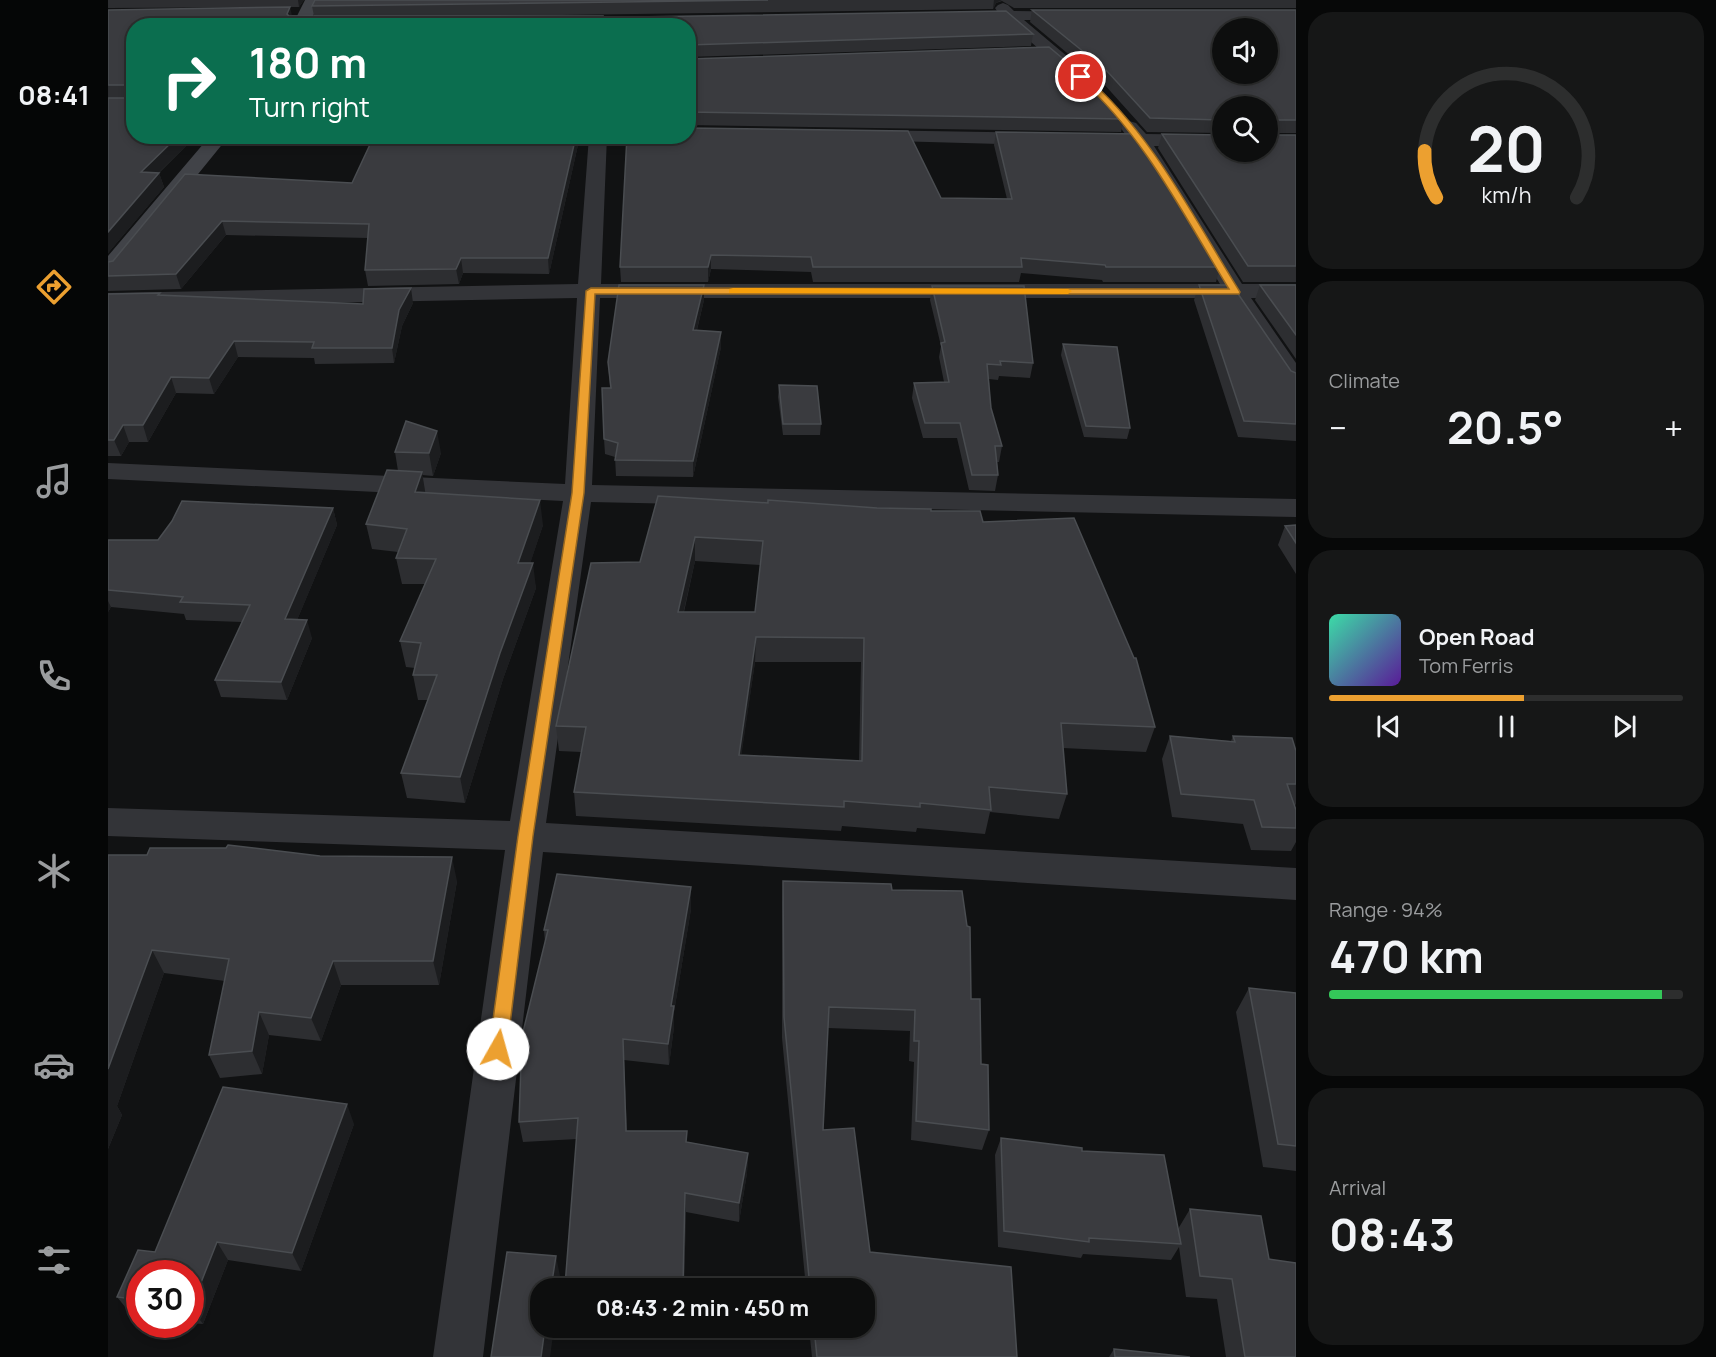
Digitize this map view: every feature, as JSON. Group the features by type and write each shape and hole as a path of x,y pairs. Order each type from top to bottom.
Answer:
{"street":[{"path":"1003,8 1096,89"},
{"path":"949,16 1003,8 1089,15"},
{"path":"284,14 308,18"},
{"path":"1029,53 1052,52"},
{"path":"1118,115 1141,140 1236,292 1296,381"},
{"path":"843,136 1058,139"},
{"path":"1081,139 1212,141"},
{"path":"111,262 213,144"},
{"path":"458,1357 526,836 578,493 598,144"},
{"path":"108,300 591,291 1296,291"},
{"path":"108,471 578,493 1296,508"},
{"path":"108,822 526,836 1296,884"}],"building":[{"path":"315,0 768,0 312,6"},
{"path":"290,7 287,14 289,16 603,16 603,18 126,18 126,85 108,85 108,10"},
{"path":"1032,10 1296,10 1296,120 1278,120 1278,96 1212,96 1212,120 1150,118 1106,70"},
{"path":"1006,11 1033,34 696,45 696,18 632,17"},
{"path":"1049,47 1091,82 1124,119 696,112 696,59"},
{"path":"108,98 126,98 126,144 170,144 141,172 159,173 108,232"},
{"path":"696,128 908,131 941,198 1012,199 996,132 1137,134 1220,267 1106,267 1105,265 1021,258 1022,267 813,267 811,257 711,255 708,267 620,267 627,144 696,144"},
{"path":"1162,134 1212,135 1212,162 1278,162 1278,135 1296,135 1296,266 1248,266"},
{"path":"370,144 574,144 548,258 461,258 456,269 365,270 369,224 222,221 176,274 108,276 108,262 113,261 185,174 352,183"},
{"path":"619,285 704,285 693,330 721,332 693,461 615,460 618,443 604,439 602,388 611,388 608,362"},
{"path":"1199,285 1232,285 1291,371 1296,373 1296,424 1244,421"},
{"path":"1260,285 1296,285 1296,335"},
{"path":"932,286 1024,286 1033,363 1000,361 1001,365 987,364 991,408 1002,446 995,446 998,475 972,475 960,423 925,423 914,383 949,382 941,343 945,342"},
{"path":"411,288 399,310 392,348 312,348 314,342 234,341 209,378 171,377 143,425 123,425 114,440 108,440 108,294 160,293 158,295 363,304 364,289"},
{"path":"1063,344 1117,347 1130,428 1086,426"},
{"path":"779,385 817,386 821,424 783,424"},
{"path":"406,421 437,431 429,453 395,452"},
{"path":"387,470 422,472 415,492 540,500 518,563 533,563 500,653 460,777 401,773 437,675 413,675 421,643 400,641 436,559 396,558 407,529 366,524"},
{"path":"658,496 768,503 768,500 877,508 931,509 931,511 980,511 983,522 1074,518 1134,658 1136,658 1155,727 1061,723 1067,794 989,787 991,810 920,803 920,807 844,801 844,807 574,792 586,727 556,726 591,563 640,562","holes":["695,537 763,541 755,612 678,612","756,637 864,638 862,761 739,755"]},
{"path":"182,501 333,508 285,619 307,620 281,682 215,680 250,605 180,602 183,597 108,590 108,540 158,540 172,521"},
{"path":"1296,525 1296,543 1285,526"},
{"path":"1170,736 1235,742 1233,736 1292,738 1296,751 1296,784 1287,784 1296,810 1296,828 1262,827 1254,800 1181,794"},
{"path":"228,845 320,856 452,857 433,961 333,961 311,1018 259,1012 252,1051 209,1055 229,959 152,950 108,1069 108,855 147,855 150,848 226,848"},
{"path":"557,874 691,887 671,1006 674,1006 668,1044 623,1039 626,1131 687,1131 686,1142 748,1153 739,1203 685,1193 683,1278 566,1278 578,1118 519,1122 522,1036 548,930 544,930"},
{"path":"783,881 891,884 892,890 962,891 967,926 970,927 971,999 980,999 981,1064 988,1065 989,1130 916,1121 919,1041 914,1041 915,1010 829,1007 823,1130 854,1128 870,1252 1011,1267 1017,1357 817,1357 815,1338 875,1338 875,1278 809,1278 784,1017"},
{"path":"1249,988 1296,993 1296,1146 1278,1144"},
{"path":"223,1087 347,1104 292,1253 217,1242 204,1275 204,1260 134,1260 138,1250 155,1252"},
{"path":"1001,1138 1082,1148 1082,1151 1164,1155 1181,1244 1089,1238 1089,1242 1004,1231"},
{"path":"1190,1209 1261,1216 1269,1259 1296,1263 1296,1357 1245,1357 1232,1279 1200,1276"},
{"path":"507,1252 556,1256 553,1278 530,1278 530,1338 544,1338 541,1357 491,1357"},
{"path":"126,1277 126,1298 117,1297"},
{"path":"1114,1349 1190,1357 1115,1357"}],"slow traffic":[{"path":"733,291 1068,291"}],"route":[{"path":"498,1049 526,836 578,493 591,291 1236,292 1141,140 1096,89 1081,77"}]}
